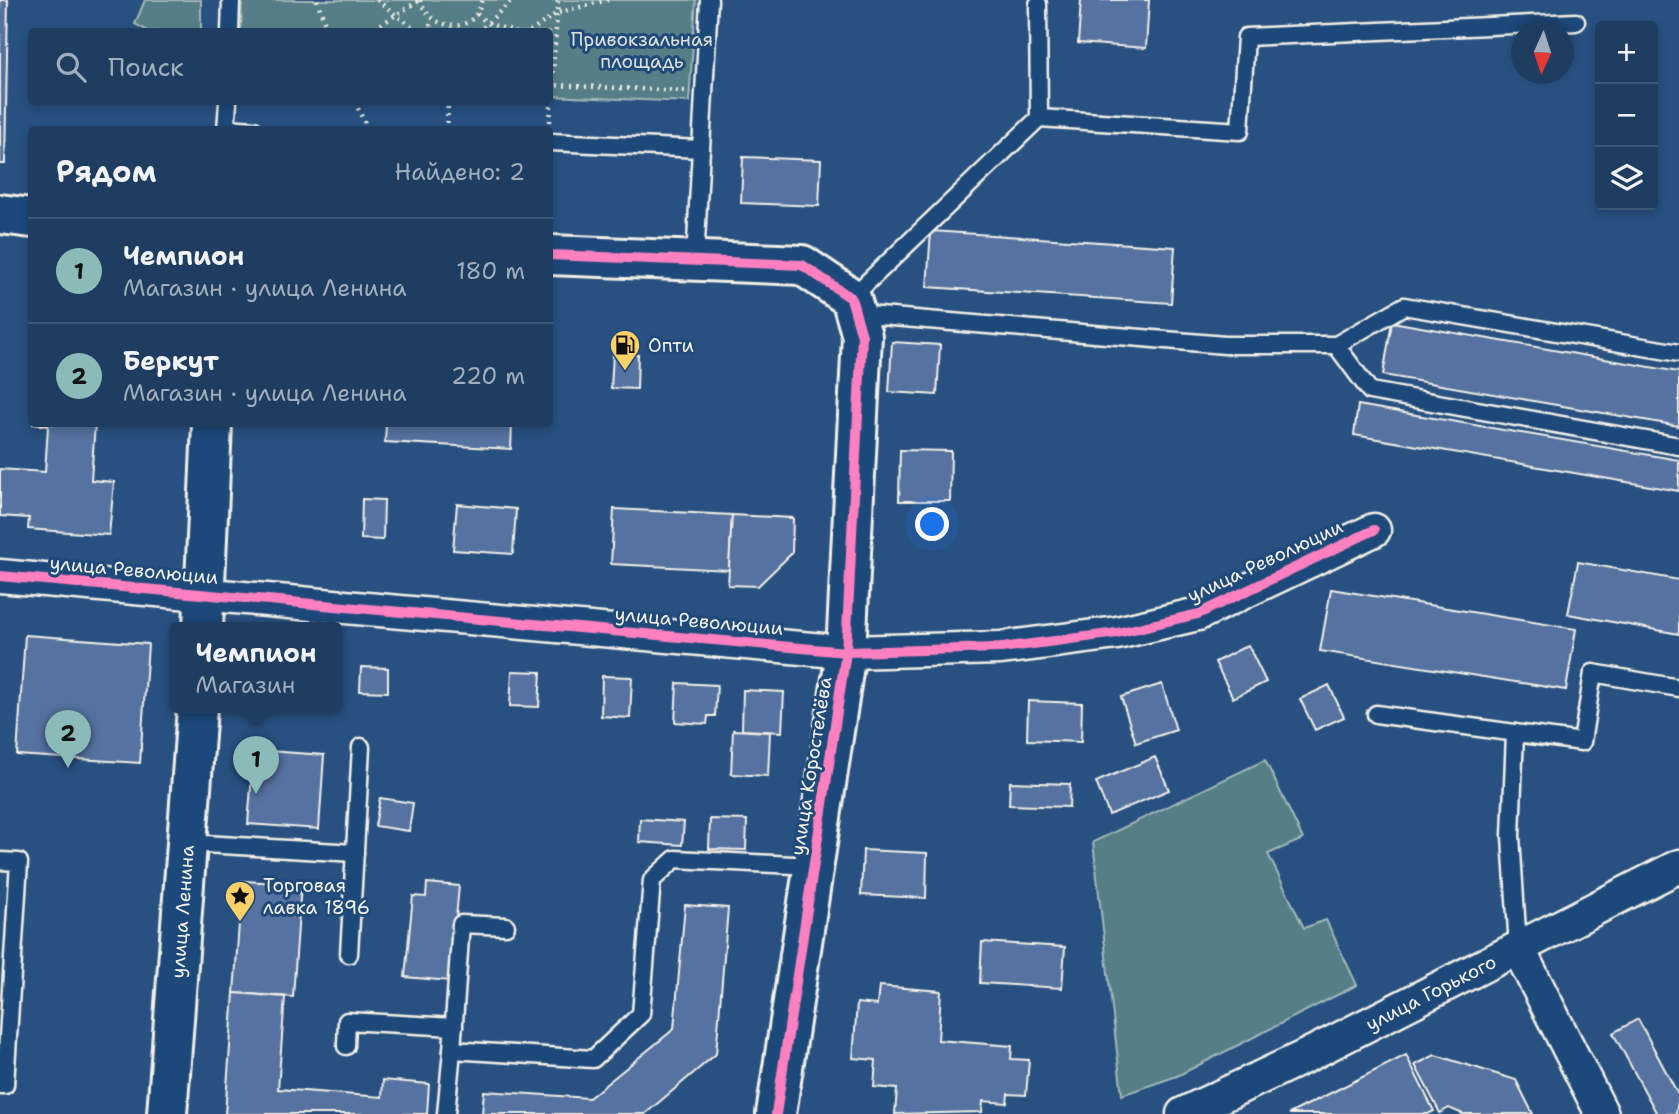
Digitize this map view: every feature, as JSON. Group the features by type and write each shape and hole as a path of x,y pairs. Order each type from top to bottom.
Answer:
{"street":[{"path":"0,214 28,218"},
{"path":"553,255 802,265 856,316"},
{"name":"улица Коростелёва","path":"776,1114 846,652 856,316"},
{"path":"205,610 212,427"},
{"name":"улица Революции","path":"0,576 205,610 846,652 1001,648 1117,633 1198,614 1374,530"},
{"name":"улица Ленина","path":"167,1114 197,713"},
{"name":"улица Горького","path":"1183,1114 1679,866"},
{"path":"1518,948 1602,1114"}],"lane":[{"path":"230,28 231,0"},
{"path":"695,261 709,0"},
{"path":"856,316 1039,118 1038,4"},
{"path":"1039,118 1240,131 1246,37 1576,22"},
{"path":"226,126 228,105"},
{"path":"553,142 701,149"},
{"path":"856,316 1225,345 1336,345 1404,306 1679,353"},
{"path":"1336,345 1370,391 1679,446"},
{"path":"1376,713 1582,742 1594,673 1679,688"},
{"path":"1515,733 1511,836 1518,948"},
{"path":"349,954 361,747"},
{"path":"187,843 355,853"},
{"path":"452,1050 593,1059 641,1014 652,880 675,859 813,866"},
{"path":"0,861 19,862 5,1085 0,1085"},
{"path":"446,1114 461,924 506,926"},
{"path":"346,1046 347,1021 454,1027"}],"path":[{"path":"317,0 327,28"},
{"path":"377,0 413,28"},
{"path":"376,28 419,0 423,10 433,21 458,26 477,14 482,0"},
{"path":"482,28 512,0"},
{"path":"553,36 558,0"},
{"path":"536,28 557,13 608,0"},
{"path":"477,14 487,23 503,28"},
{"path":"429,28 433,21"},
{"path":"553,85 689,91"},
{"path":"356,105 366,126"},
{"path":"447,126 448,105"},
{"path":"549,126 550,105"}],"green space":[{"path":"145,0 201,0 201,28 142,28 135,24"},
{"name":"Привокзальная площадь","path":"242,0 696,0 689,102 553,96 553,28 241,28"},
{"path":"1265,760 1303,839 1268,854 1304,928 1326,920 1357,985 1177,1076 1122,1095 1093,842"}],"building":[{"path":"0,0 8,0 5,164 0,164"},
{"path":"1081,0 1149,0 1146,48 1078,43"},
{"path":"743,157 821,160 819,206 741,203"},
{"path":"931,231 1175,247 1171,303 927,287"},
{"path":"1392,322 1679,372 1679,426 1383,375"},
{"path":"892,342 940,345 937,395 889,392"},
{"name":"Опти","path":"613,354 638,355 637,389 611,388"},
{"path":"1358,405 1679,460 1679,491 1354,435"},
{"path":"48,427 95,427 91,480 114,482 109,535 28,529 29,518 0,516 0,469 45,472"},
{"path":"386,427 512,427 511,449 385,442"},
{"path":"900,450 951,451 950,501 899,501"},
{"path":"362,499 384,500 383,540 361,539"},
{"path":"457,504 516,509 513,554 453,550"},
{"path":"614,509 732,515 729,570 611,564"},
{"path":"732,515 793,518 792,553 758,586 728,585"},
{"path":"1578,562 1679,580 1679,634 1568,614"},
{"path":"1331,589 1576,629 1566,690 1320,651"},
{"path":"25,635 148,644 140,763 17,755"},
{"path":"1248,645 1266,682 1233,698 1215,662"},
{"path":"361,667 388,668 388,692 360,691"},
{"path":"512,671 541,672 539,707 510,706"},
{"path":"602,676 632,677 630,718 601,716"},
{"path":"677,683 717,685 715,716 708,716 707,724 675,722"},
{"path":"1162,684 1176,730 1136,743 1121,697"},
{"path":"1329,685 1344,717 1315,730 1300,699"},
{"path":"743,690 784,692 782,732 742,730"},
{"path":"1028,701 1082,703 1081,742 1027,740"},
{"path":"733,730 770,732 768,776 731,774"},
{"path":"254,750 324,755 319,829 248,824"},
{"path":"1155,757 1169,790 1109,815 1096,782"},
{"path":"1010,782 1070,784 1069,807 1009,805"},
{"path":"380,798 413,803 409,831 375,826"},
{"path":"640,819 684,822 682,845 639,842"},
{"path":"710,819 747,820 746,850 709,849"},
{"path":"863,850 927,853 926,898 861,895"},
{"path":"242,881 301,884 293,997 234,993"},
{"path":"427,883 459,886 450,981 405,977 413,896 426,897"},
{"path":"685,905 728,908 716,1054 645,1114 482,1114 484,1091 589,1098 674,1029"},
{"path":"982,942 1065,947 1062,988 980,983"},
{"path":"879,986 941,991 938,1040 1012,1046 1011,1059 1029,1060 1026,1095 1008,1094 1007,1103 983,1101 982,1112 895,1114 897,1089 874,1087 876,1060 853,1058 857,1003 877,1005"},
{"path":"234,993 285,997 278,1089 382,1097 383,1080 429,1084 427,1114 225,1114"},
{"path":"1638,1019 1679,1096 1676,1114 1657,1114 1613,1033"},
{"path":"1406,1055 1434,1111 1428,1114 1289,1114"},
{"path":"1435,1055 1516,1080 1533,1114 1463,1114 1449,1108 1440,1113 1415,1065"}],"cycle path":[{"path":"553,255 802,265 851,298 862,336 846,652 776,1114"},
{"path":"0,576 846,652 1001,648 1117,633 1198,614 1374,530"}],"place":[{"name":"Опти","path":"625,372"},
{"name":"Беркут","path":"68,768"},
{"name":"Чемпион","path":"256,794"},
{"name":"Торговая лавка 1896","path":"240,923"}]}
